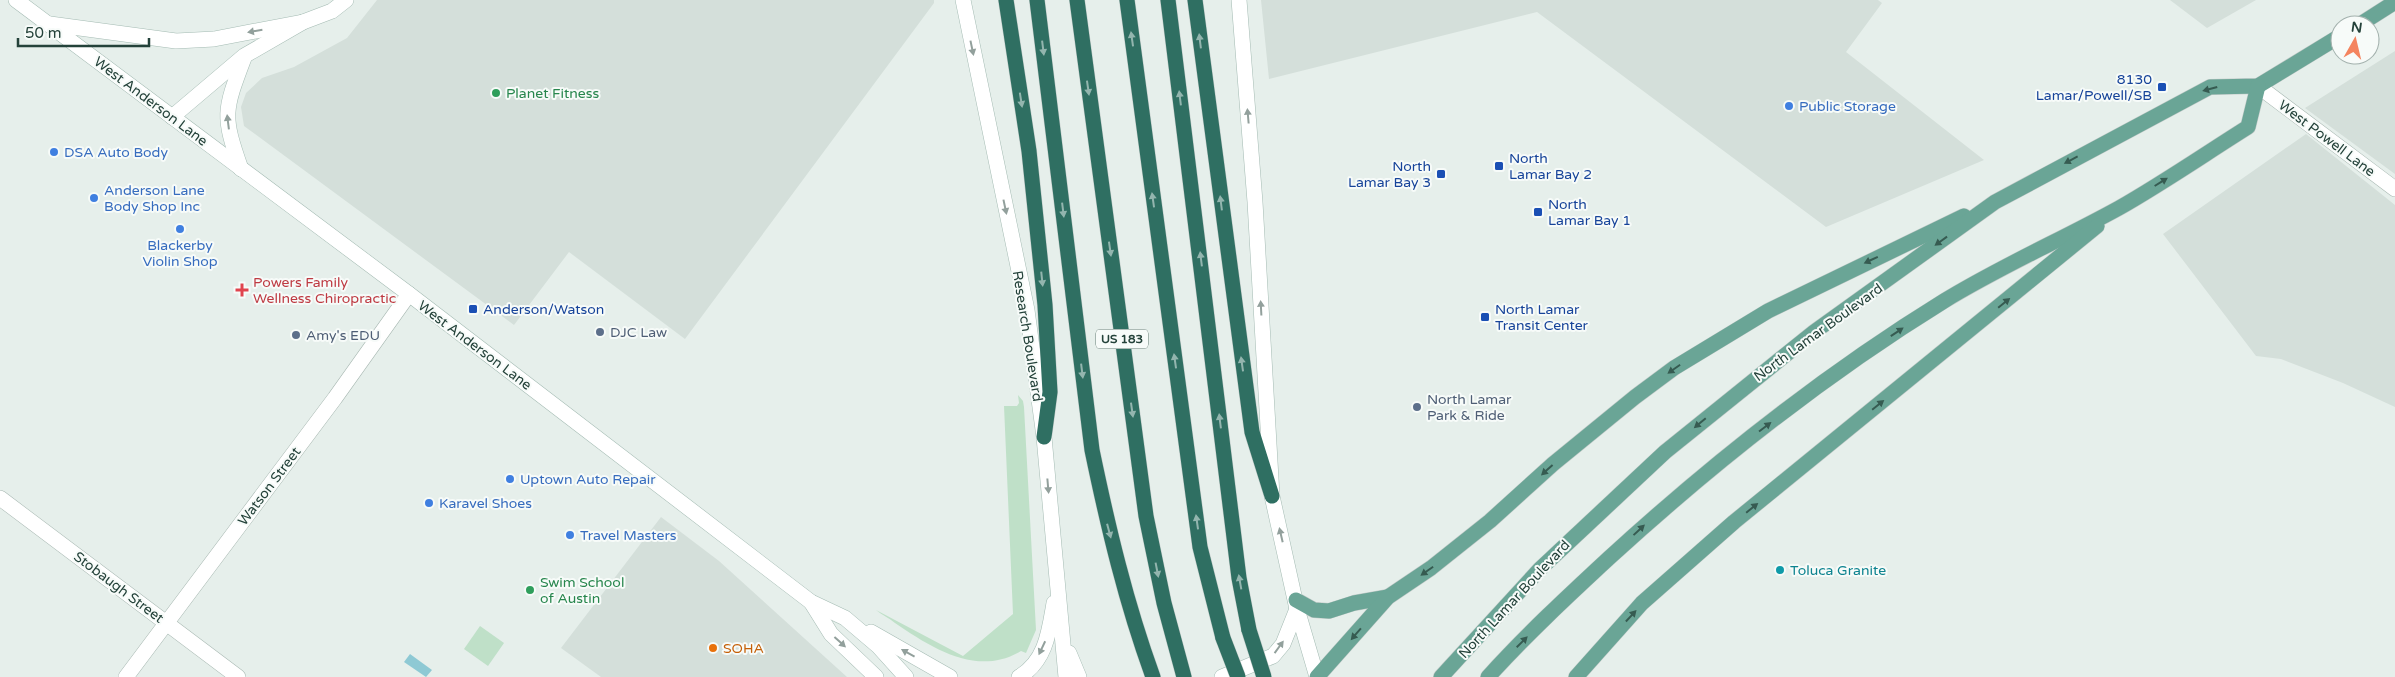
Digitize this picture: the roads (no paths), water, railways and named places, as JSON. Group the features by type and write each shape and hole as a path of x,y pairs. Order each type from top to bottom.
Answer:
{"highway":[{"path":"1006,0 1029,151 1045,305 1050,392 1044,437"},
{"path":"1037,0 1092,450 1105,515 1125,589 1151,670"},
{"name":"US 183","path":"1077,0 1146,516 1176,653 1184,677"},
{"path":"1127,0 1200,547 1223,638 1238,677"},
{"path":"1168,0 1236,560 1249,630 1264,677"},
{"path":"1196,4 1252,432 1272,496"}],"main road":[{"name":"West Anderson Lane","path":"16,0 410,294 811,602 845,618 878,646 906,677"},
{"path":"172,117 244,56 303,22 332,11 346,0"},
{"name":"Research Boulevard","path":"963,0 1026,310 1044,437 1066,677"},
{"path":"1239,0 1254,193 1272,496 1296,604 1317,677"},
{"path":"2375,15 2395,2"},
{"path":"48,24 176,41 214,39 303,22"},
{"path":"1488,677 1566,598 1648,522 1743,443 1793,405 1882,342 1978,280 2120,208 2248,127 2258,86 2330,42"},
{"path":"242,169 229,136 227,107 244,56"},
{"name":"West Powell Lane","path":"2258,86 2395,189"},
{"name":"North Lamar Boulevard","path":"1441,677 1540,569 1619,493 1672,446 1814,332 1994,202 2210,87 2258,86"},
{"path":"1317,677 1388,597 1431,568 1490,521 1553,464 1635,397 1707,346 1798,295 1994,202"},
{"path":"1576,677 1642,603 1734,522 2120,208"},
{"name":"Watson Street","path":"126,677 329,406 410,294"},
{"name":"Stobaugh Street","path":"0,498 238,677"},
{"path":"1019,677 1032,669 1045,644 1057,584"},
{"path":"1296,604 1314,610 1329,611 1354,603 1388,597"},
{"name":"West Anderson Lane","path":"811,602 831,634 876,677"},
{"path":"1222,677 1272,656 1283,644 1296,604"},
{"path":"845,618 950,677"},
{"path":"1062,638 1078,677"}],"water":[{"path":"410,654 432,670 426,677 404,662"}],"place":[{"name":"8130 Lamar/Powell/SB","path":"2162,87"},
{"name":"Planet Fitness","path":"496,93"},
{"name":"Public Storage","path":"1789,106"},
{"name":"DSA Auto Body","path":"54,152"},
{"name":"North Lamar Bay 2","path":"1499,166"},
{"name":"North Lamar Bay 3","path":"1441,174"},
{"name":"Anderson Lane Body Shop Inc","path":"94,198"},
{"name":"North Lamar Bay 1","path":"1538,212"},
{"name":"Blackerby Violin Shop","path":"180,229"},
{"name":"Powers Family Wellness Chiropractic","path":"242,290"},
{"name":"Anderson/Watson","path":"473,309"},
{"name":"North Lamar Transit Center","path":"1485,317"},
{"name":"DJC Law","path":"600,332"},
{"name":"Amy's EDU","path":"296,335"},
{"name":"North Lamar Park & Ride","path":"1417,407"},
{"name":"Uptown Auto Repair","path":"510,479"},
{"name":"Karavel Shoes","path":"429,503"},
{"name":"Travel Masters","path":"570,535"},
{"name":"Toluca Granite","path":"1780,570"},
{"name":"Swim School of Austin","path":"530,590"},
{"name":"SOHA","path":"713,648"}]}
